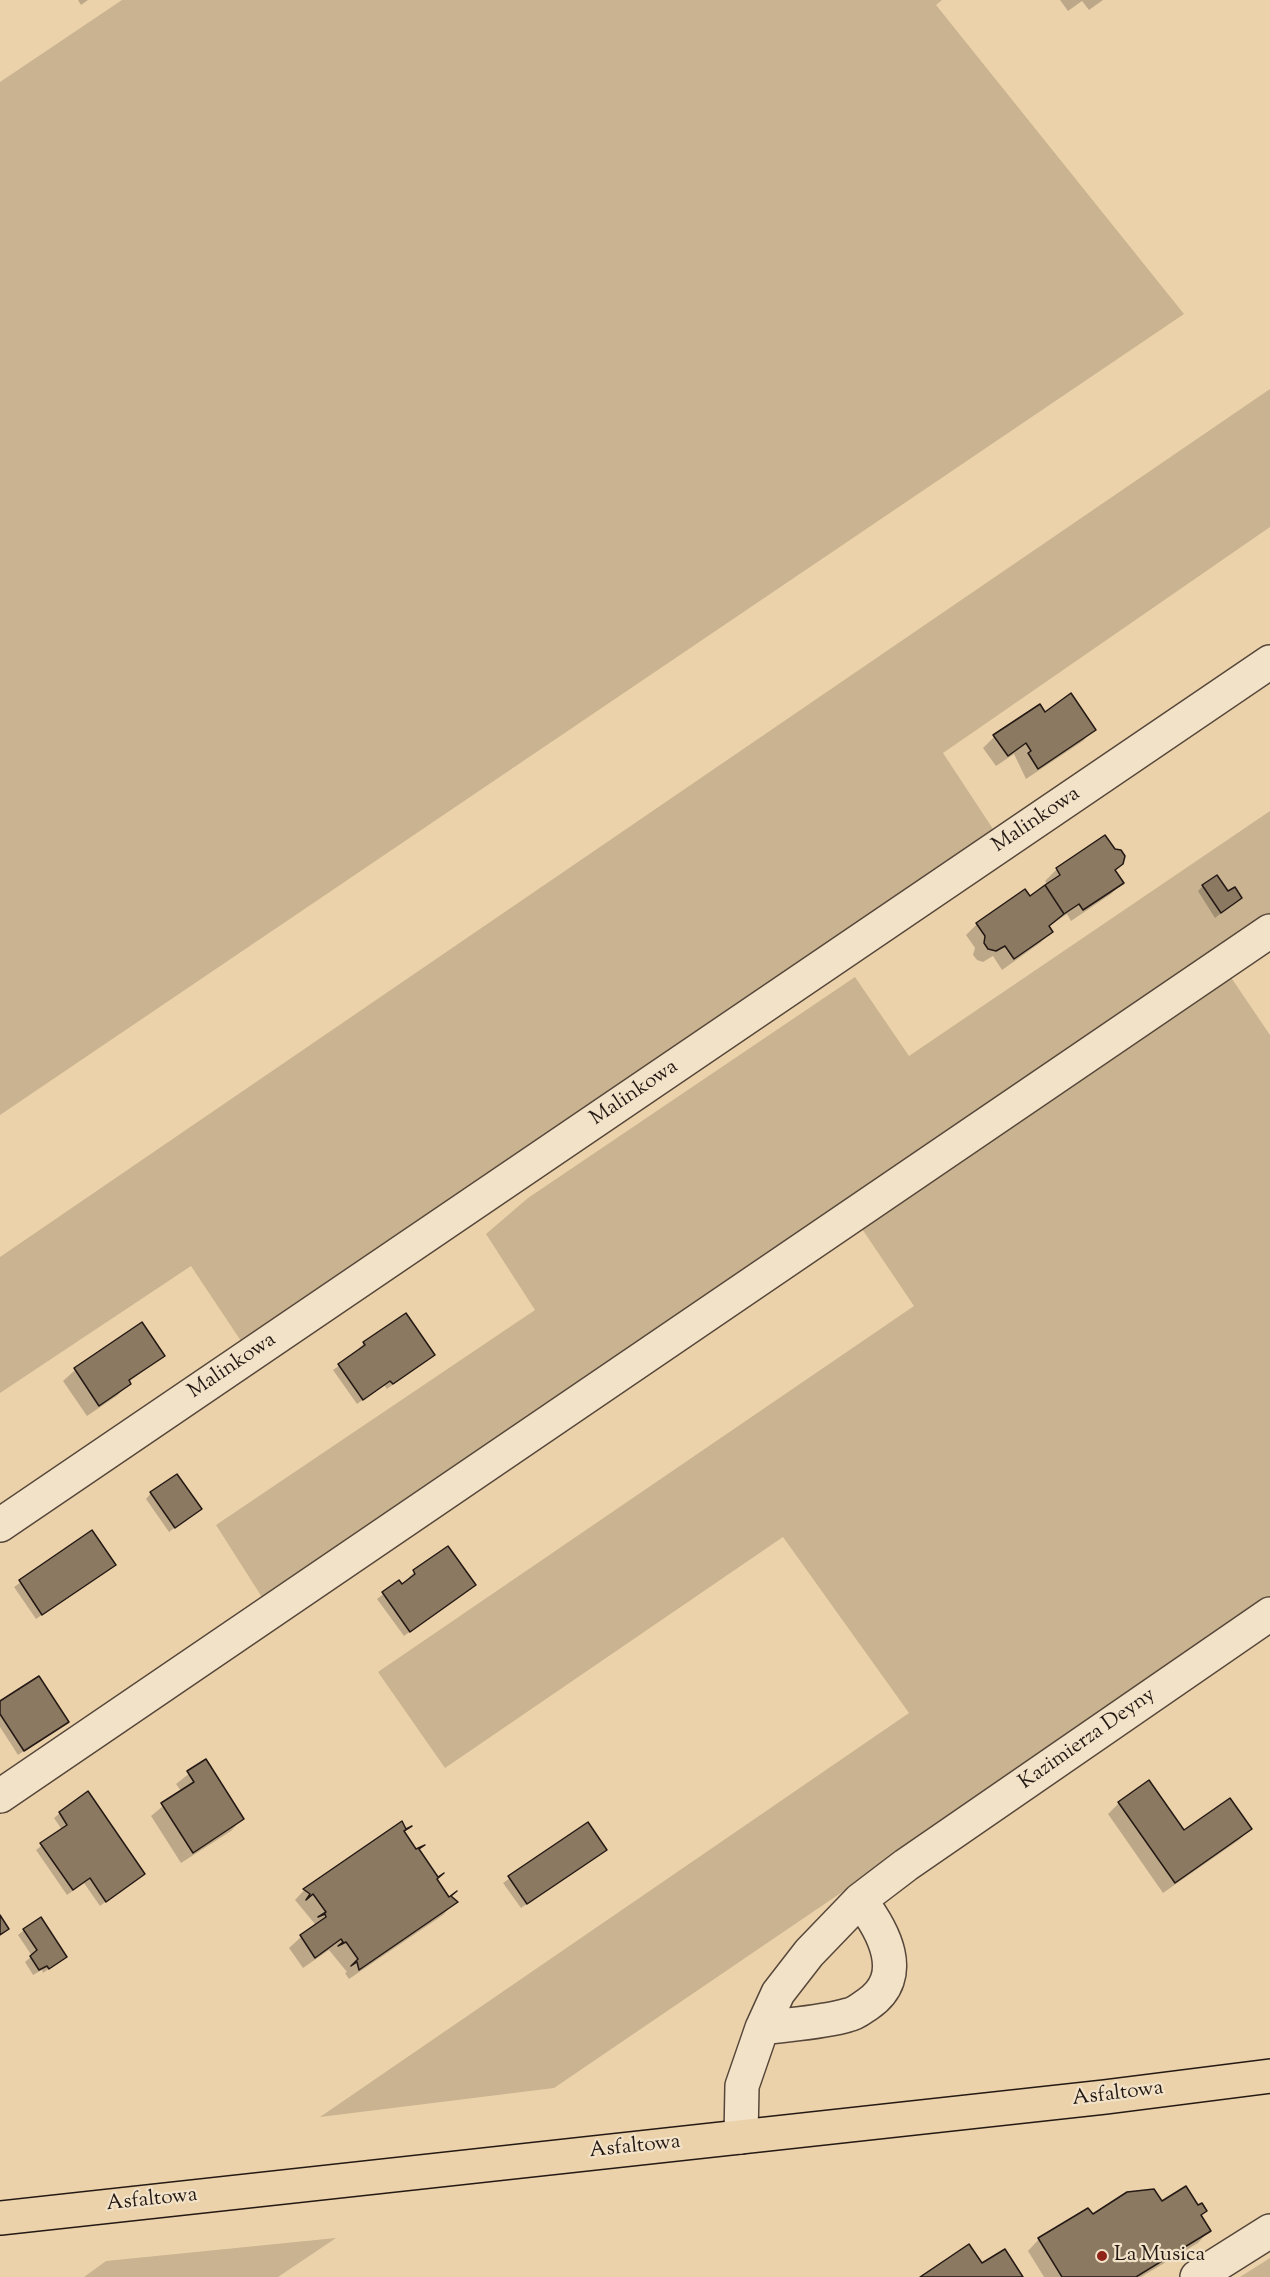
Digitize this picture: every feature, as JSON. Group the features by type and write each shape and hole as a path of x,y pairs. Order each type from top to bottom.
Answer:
{"main road":[{"name":"Asfaltowa","path":"0,2218 741,2137 1270,2076"}],"street":[{"name":"Malinkowa","path":"0,1526 1270,662"},
{"path":"0,1796 1270,931"},
{"name":"Kazimierza Deyny","path":"741,2137 742,2086 762,2028 784,1985 809,1953 860,1900 906,1865 1270,1614"},
{"path":"762,2028 850,2015 876,1998 889,1978 891,1962 876,1921 860,1900"},
{"path":"1197,2277 1270,2231"}],"shaded area":[{"path":"122,0 942,0 936,5 1184,314 0,1115 0,82"},
{"path":"1270,389 1270,527 943,753 995,832 243,1344 191,1266 0,1393 0,1257"},
{"path":"1270,811 1270,918 265,1602 216,1525 535,1310 486,1234 528,1198 855,977 909,1056"},
{"path":"1226,970 1270,1035 1270,1601 554,2088 320,2117 909,1713 783,1537 445,1768 378,1672 914,1306 858,1223"},
{"path":"336,2238 278,2277 84,2277 106,2261"},
{"path":"1270,2258 1270,2277 1240,2277"}],"building":[{"path":"1071,693 1096,730 1038,769 1028,753 1031,751 1026,743 1008,756 993,735 1040,704 1045,712"},
{"path":"1105,835 1115,849 1121,850 1125,856 1123,864 1115,870 1124,883 1083,910 1079,904 1064,914 1045,885 1060,875 1056,868"},
{"path":"1217,875 1228,891 1235,887 1242,898 1221,913 1202,885"},
{"path":"1045,885 1064,914 1049,926 1053,932 1014,959 1005,946 996,951 988,949 984,943 985,936 976,923 1025,889 1030,896"},
{"path":"406,1313 435,1355 393,1384 390,1381 363,1400 338,1364 365,1345 363,1342"},
{"path":"142,1322 165,1356 129,1380 131,1384 99,1406 74,1368"},
{"path":"177,1474 202,1509 175,1528 150,1492"},
{"path":"92,1530 116,1565 42,1615 19,1580"},
{"path":"448,1546 476,1585 410,1632 382,1592 399,1580 402,1584 415,1574 413,1570"},
{"path":"39,1676 69,1722 24,1751 0,1714 0,1701"},
{"path":"206,1759 244,1819 193,1853 161,1803 194,1782 187,1771"},
{"path":"1149,1780 1184,1830 1230,1798 1252,1829 1175,1883 1118,1802"},
{"path":"88,1791 145,1874 106,1902 90,1878 73,1890 40,1843 67,1825 59,1812"},
{"path":"402,1821 406,1829 412,1826 404,1831 416,1849 425,1845 419,1849 438,1877 444,1873 437,1879 449,1897 457,1891 451,1896 458,1902 359,1970 357,1962 351,1966 358,1959 346,1942 338,1946 343,1942 341,1939 315,1958 300,1935 326,1917 325,1914 318,1917 326,1912 313,1894 306,1900 310,1894 303,1889"},
{"path":"588,1822 607,1850 527,1904 508,1876"},
{"path":"0,1915 9,1929 0,1935"},
{"path":"41,1917 67,1957 49,1969 47,1966 39,1970 30,1956 37,1950 23,1929"},
{"path":"1186,2186 1198,2205 1202,2203 1207,2211 1201,2215 1211,2231 1136,2277 1062,2277 1038,2238 1088,2208 1093,2214 1127,2192 1154,2189 1162,2201"},
{"path":"969,2244 982,2263 1005,2249 1023,2277 920,2277"}],"place":[{"name":"La Musica","path":"1102,2256"}]}
